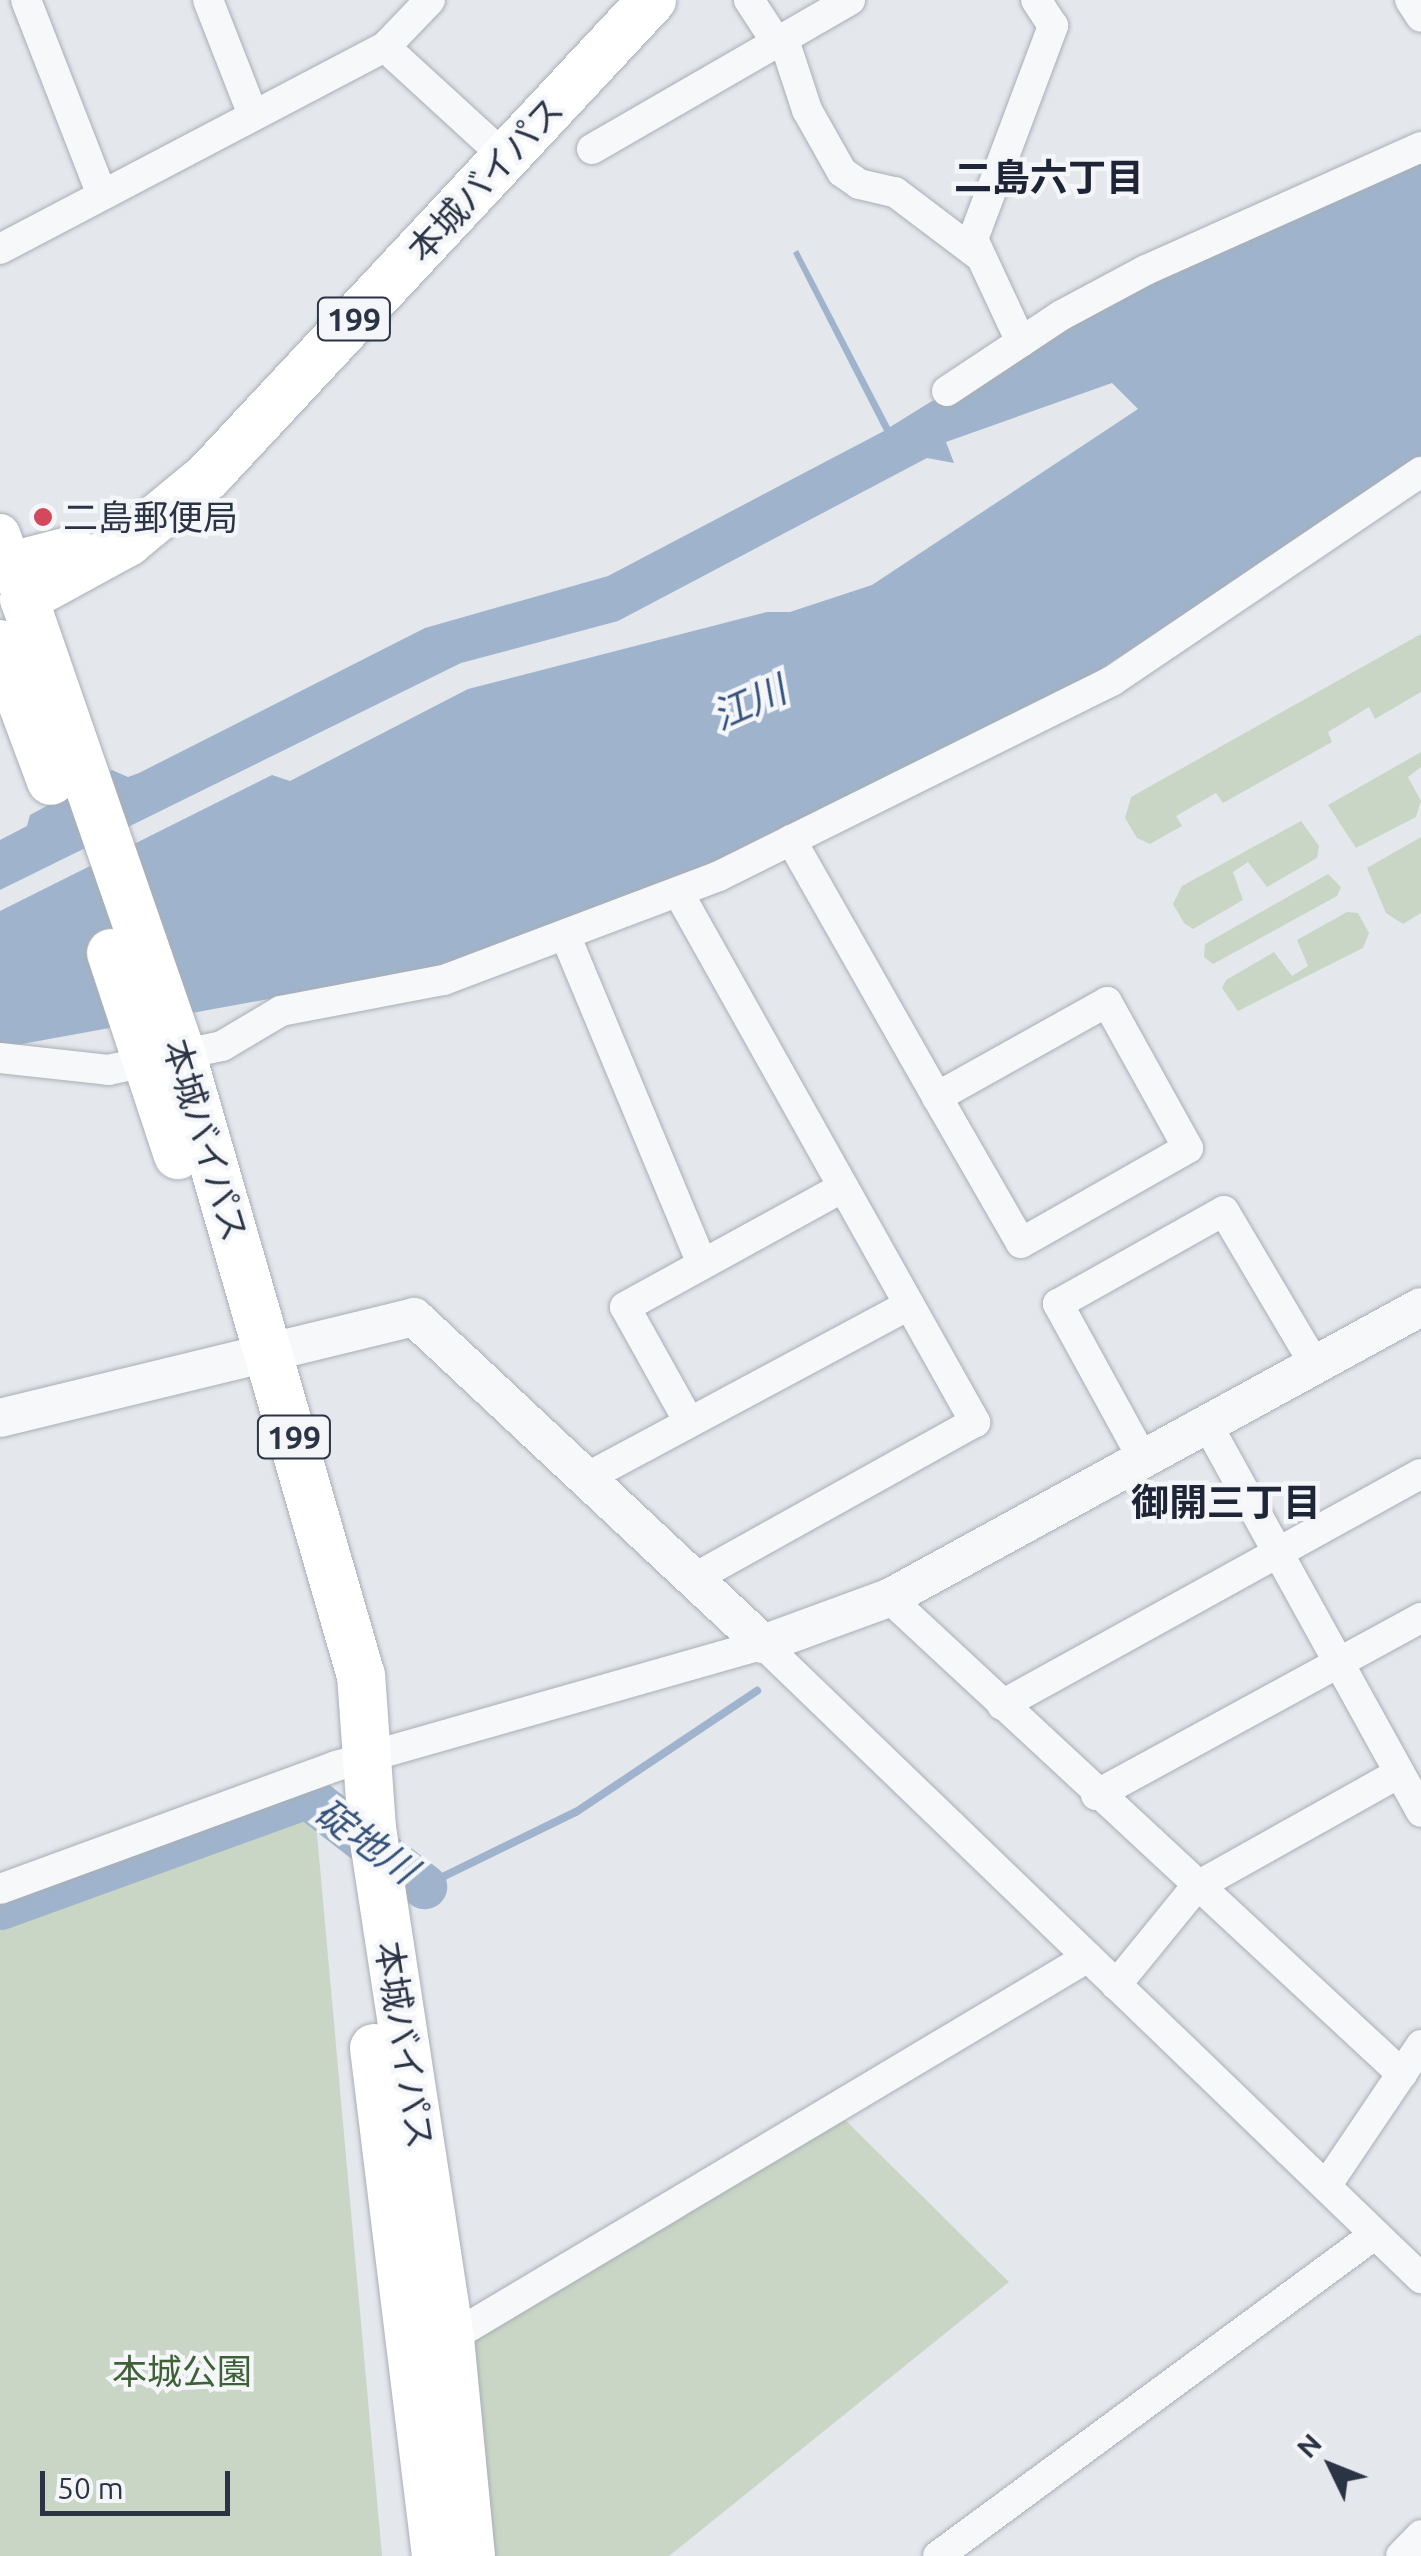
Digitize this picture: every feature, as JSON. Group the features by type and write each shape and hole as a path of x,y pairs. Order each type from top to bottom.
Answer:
{"highway":[{"name":"本城バイパス","path":"471,2556 450,2338 367,1882 372,1828 330,1683 257,1358 170,1056 69,786 14,668 9,567 128,542 208,476 496,148 618,0"},
{"name":"本城バイパス","path":"496,148 652,0"},
{"name":"本城バイパス","path":"352,1762 436,2556"}],"street":[{"path":"26,0 102,195"},
{"path":"208,0 252,112"},
{"path":"0,249 252,112 385,47 430,0"},
{"path":"749,0 780,41 807,110 842,172 859,184 895,192 976,254"},
{"path":"592,149 850,0"},
{"path":"1021,342 976,254 973,238 1054,26 1036,0"},
{"path":"1410,0 1421,16"},
{"path":"385,47 496,148"},
{"path":"947,390 1146,270 1421,147"},
{"path":"0,1058 84,1070 222,1046 281,1010 444,980 678,892 1112,681 1421,472"},
{"path":"791,840 1021,1243 1188,1148 1107,1002 938,1097"},
{"path":"678,892 975,1422 693,1580"},
{"path":"566,937 702,1263"},
{"path":"688,1420 625,1306 843,1187"},
{"path":"1143,1459 1058,1304 1224,1210 1315,1365"},
{"path":"588,1476 910,1305"},
{"path":"0,1889 352,1762 763,1644 889,1598 1421,1306"},
{"path":"0,1418 414,1317 588,1476 1421,2278"},
{"path":"1207,1424 1421,1812"},
{"path":"1002,1706 1421,1474"},
{"path":"889,1598 1096,1795 1402,2074"},
{"path":"1096,1795 1421,1618"},
{"path":"1116,1984 1196,1886 1400,1773"},
{"path":"450,2338 1088,1958"},
{"path":"1326,2186 1421,2046"},
{"path":"938,2556 1374,2235"},
{"path":"1401,2556 1421,2535"}],"green space":[{"path":"1421,634 1421,692 1375,719 1369,707 1328,732 1332,742 1223,803 1216,793 1176,816 1182,826 1150,844 1137,838 1125,818 1131,797"},
{"path":"1421,752 1421,767 1408,777 1421,801 1416,817 1356,848 1328,805"},
{"path":"1301,821 1319,846 1317,858 1267,887 1248,862 1233,872 1243,900 1193,929 1184,923 1173,904 1182,886"},
{"path":"1421,837 1421,913 1403,924 1386,913 1367,868"},
{"path":"1328,874 1341,887 1337,896 1213,964 1204,957 1205,944"},
{"path":"1347,912 1358,913 1369,933 1363,948 1238,1011 1222,988 1226,980 1274,952 1292,976 1308,966 1297,940"},
{"name":"本城公園","path":"298,1806 315,1812 382,2556 0,2556 0,1908"},
{"path":"826,2101 1009,2282 669,2556 491,2556 469,2332"}],"water":[{"name":"江川","path":"1421,158 1421,458 1056,699 713,865 466,963 0,1048 0,911 272,775 290,781 468,689 767,612 790,612 872,585 1138,409 1112,383 946,442 954,463 927,458 618,621 461,663 0,890 0,840 27,826 30,815 112,770 128,777 139,773 425,628 608,576 884,431 793,253 798,250 890,427 932,401 968,392 1095,308"}],"waterway":[{"name":"碇地川","path":"424,1886 576,1812 757,1691"},
{"name":"碇地川","path":"0,1907 307,1796 424,1886"}],"place":[{"name":"二島郵便局","path":"43,517"}],"district":[{"name":"二島六丁目","path":"1049,178"},
{"name":"御開三丁目","path":"1226,1503"}]}
